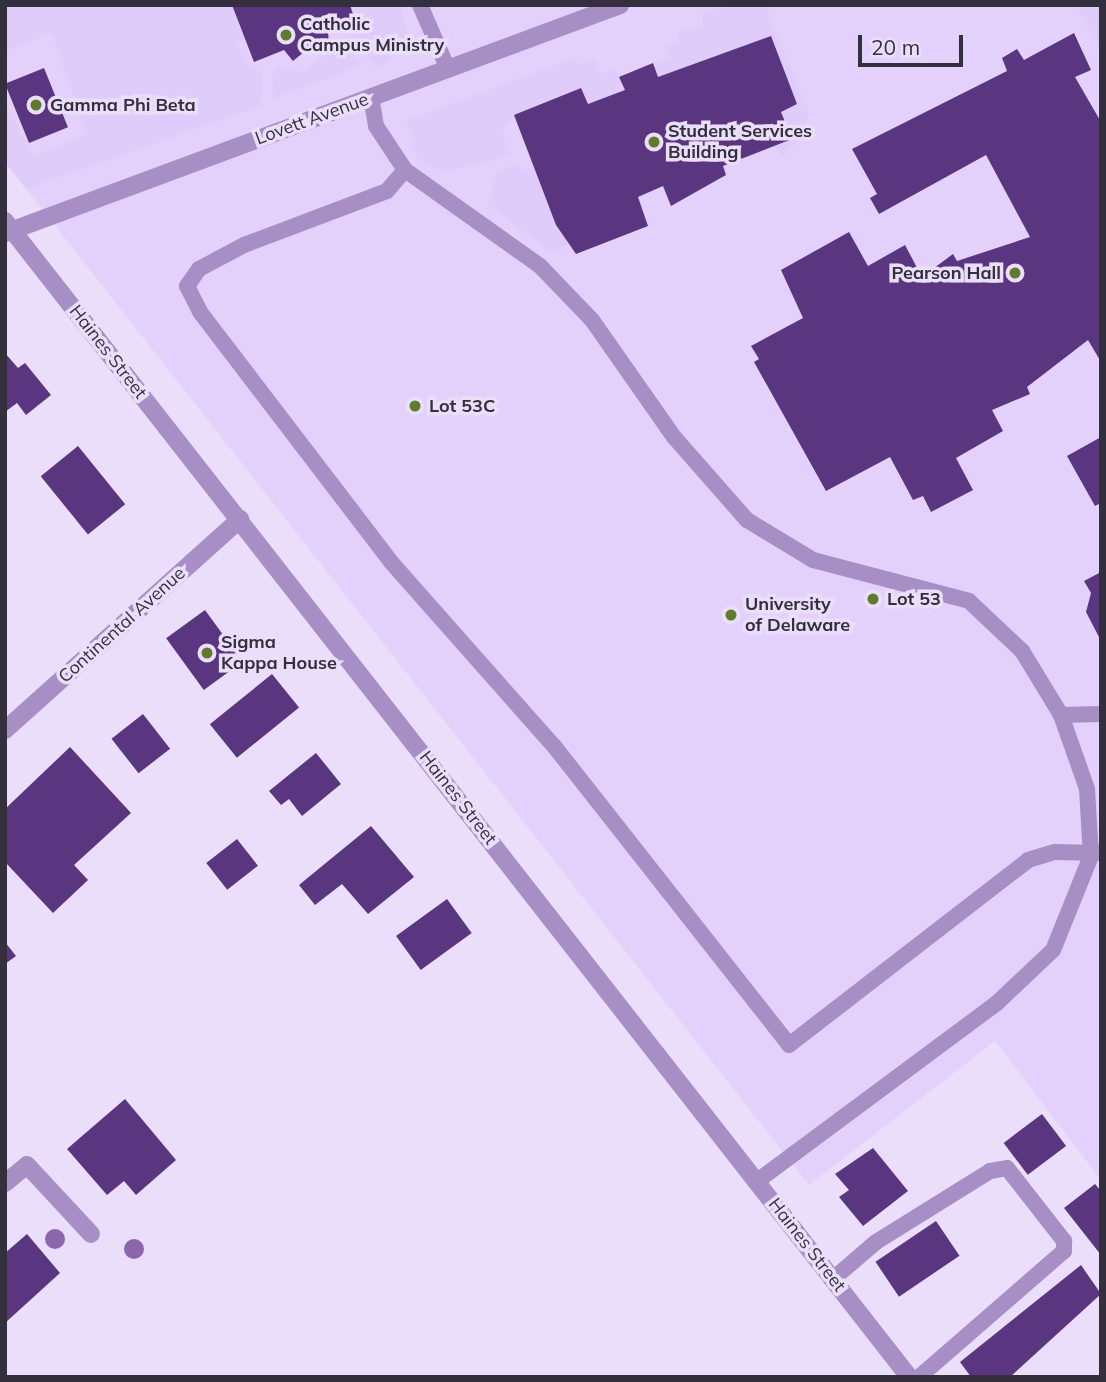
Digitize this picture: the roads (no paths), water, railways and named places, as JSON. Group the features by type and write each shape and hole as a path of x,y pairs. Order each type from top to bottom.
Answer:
{"street":[{"name":"Lovett Avenue","path":"7,228 620,5"},
{"name":"Haines Street","path":"7,228 240,519 909,1377"},
{"name":"Continental Avenue","path":"5,730 240,519"},
{"path":"5,1184 27,1165 91,1234"}],"lane":[{"path":"420,5 448,69"},
{"path":"371,97 376,126 405,170 557,284 592,320 701,471 747,520 813,561 968,601 1022,651 1061,715 1087,789 1096,854 1053,950 997,1003 757,1181"},
{"path":"405,170 387,191 244,246 199,269 187,286 200,312 391,562 554,746 789,1045 1028,860 1055,852 1096,854"},
{"path":"1061,715 1101,715"},
{"path":"833,1279 876,1242 990,1171 1007,1168 1064,1241 1064,1251 919,1377"}],"place":[{"name":"Catholic Campus Ministry","path":"286,35"},
{"name":"Gamma Phi Beta","path":"36,105"},
{"name":"Student Services Building","path":"654,142"},
{"name":"Pearson Hall","path":"1015,273"},
{"name":"Lot 53C","path":"415,406"},
{"name":"Lot 53","path":"873,599"},
{"name":"University of Delaware","path":"731,615"},
{"name":"Sigma Kappa House","path":"207,653"}]}
